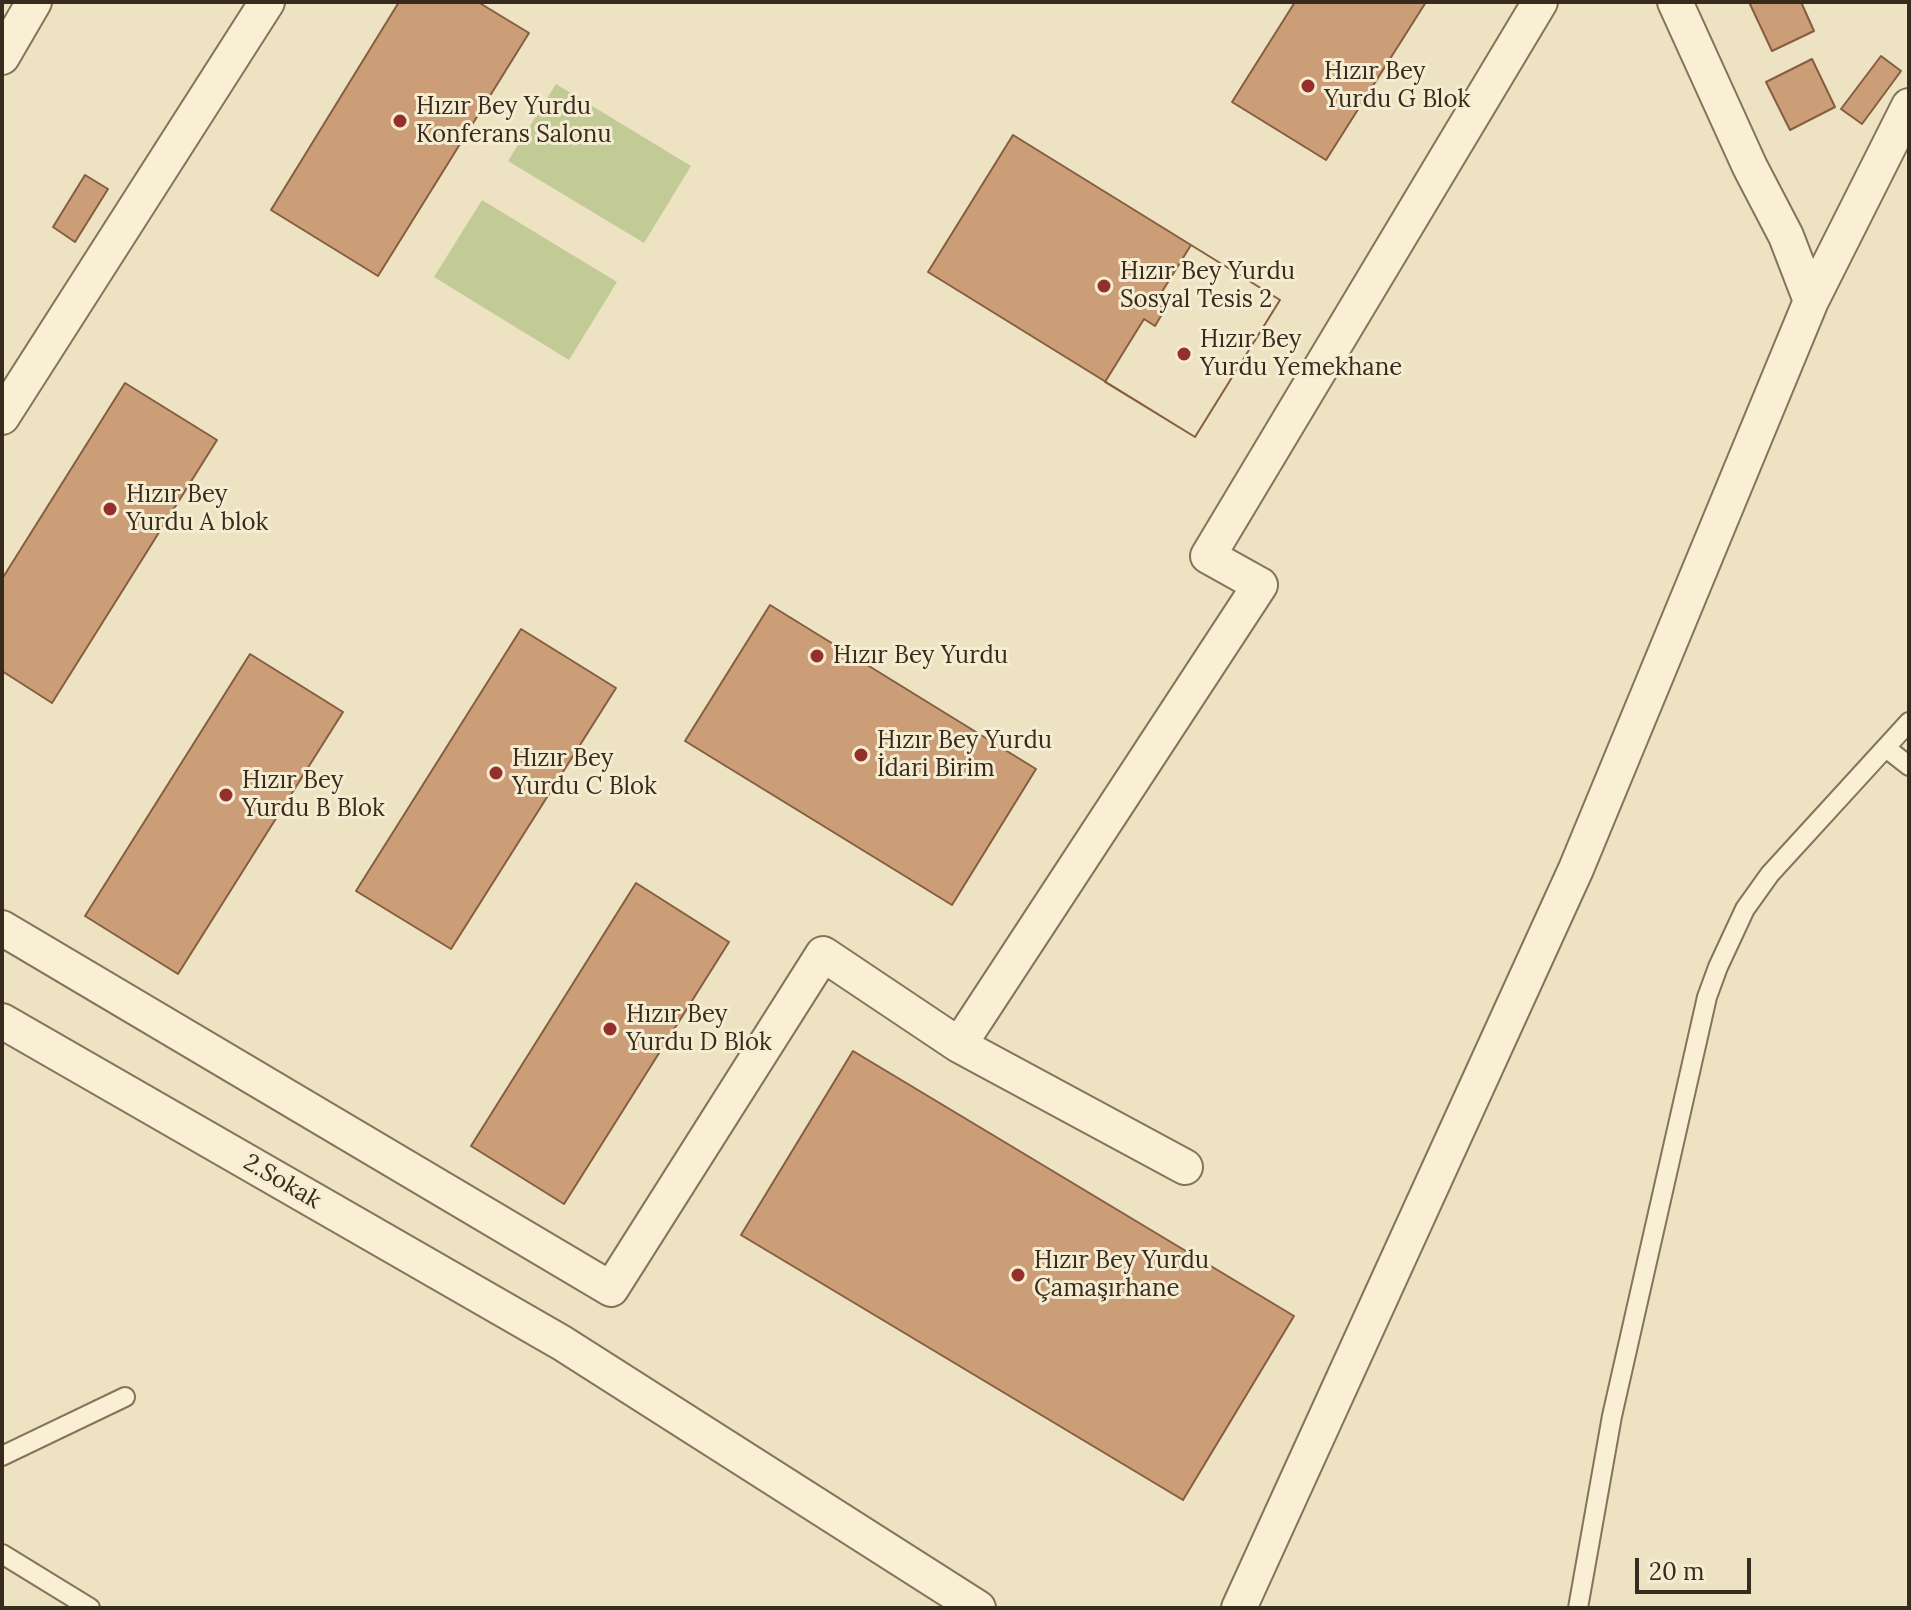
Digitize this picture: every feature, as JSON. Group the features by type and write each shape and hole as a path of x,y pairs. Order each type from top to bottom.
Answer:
{"street":[{"path":"2,57 34,2"},
{"path":"2,417 267,2"},
{"path":"959,1045 1260,585 1208,556 1540,2"},
{"path":"1675,2 1750,167 1786,236 1811,301"},
{"path":"1239,1608 1576,869 1811,301 1909,106"},
{"path":"2,928 611,1289 823,954 959,1045 1185,1167"},
{"name":"2.Sokak","path":"2,1021 562,1343 978,1608"}],"lane":[{"path":"1578,1608 1612,1416 1707,997 1718,967 1745,909 1770,874 1909,722"},
{"path":"1886,748 1909,766"},
{"path":"2,1456 125,1397"},
{"path":"2,1554 90,1608"}],"green space":[{"path":"556,84 691,166 644,243 508,161"},
{"path":"482,200 617,282 569,360 434,277"}],"building":[{"name":"Hızır Bey Yurdu Konferans Salonu","path":"399,2 478,2 529,33 378,276 271,210"},
{"name":"Hızır Bey Yurdu G Blok","path":"1295,2 1426,2 1326,160 1232,102"},
{"path":"1749,2 1801,2 1814,31 1772,51"},
{"path":"1881,56 1901,71 1862,124 1841,109"},
{"path":"1812,59 1835,107 1790,130 1766,82"},
{"name":"Hızır Bey Yurdu Sosyal Tesis 2","path":"1013,135 1280,300 1195,437 928,272"},
{"path":"85,175 108,189 75,242 53,227"},
{"name":"Hızır Bey Yurdu Yemekhane","path":"1191,245 1280,300 1195,437 1105,382 1144,319 1155,326 1165,309 1155,303"},
{"name":"Hızır Bey Yurdu A blok","path":"125,383 217,440 52,703 2,671 2,579"},
{"name":"Hızır Bey Yurdu İdari Birim","path":"770,605 1036,769 952,905 685,741"},
{"name":"Hızır Bey Yurdu C Blok","path":"521,629 616,688 451,949 356,891"},
{"name":"Hızır Bey Yurdu B Blok","path":"250,654 343,712 178,974 85,916"},
{"name":"Hızır Bey Yurdu D Blok","path":"636,883 729,942 564,1204 471,1146"},
{"name":"Hızır Bey Yurdu Çamaşırhane","path":"853,1051 1294,1316 1183,1500 741,1235"}],"place":[{"name":"Hızır Bey Yurdu G Blok","path":"1308,86"},
{"name":"Hızır Bey Yurdu Konferans Salonu","path":"400,121"},
{"name":"Hızır Bey Yurdu Sosyal Tesis 2","path":"1104,286"},
{"name":"Hızır Bey Yurdu Yemekhane","path":"1184,354"},
{"name":"Hızır Bey Yurdu A blok","path":"110,509"},
{"name":"Hızır Bey Yurdu","path":"817,656"},
{"name":"Hızır Bey Yurdu İdari Birim","path":"861,755"},
{"name":"Hızır Bey Yurdu C Blok","path":"496,773"},
{"name":"Hızır Bey Yurdu B Blok","path":"226,795"},
{"name":"Hızır Bey Yurdu D Blok","path":"610,1029"},
{"name":"Hızır Bey Yurdu Çamaşırhane","path":"1018,1275"}]}
